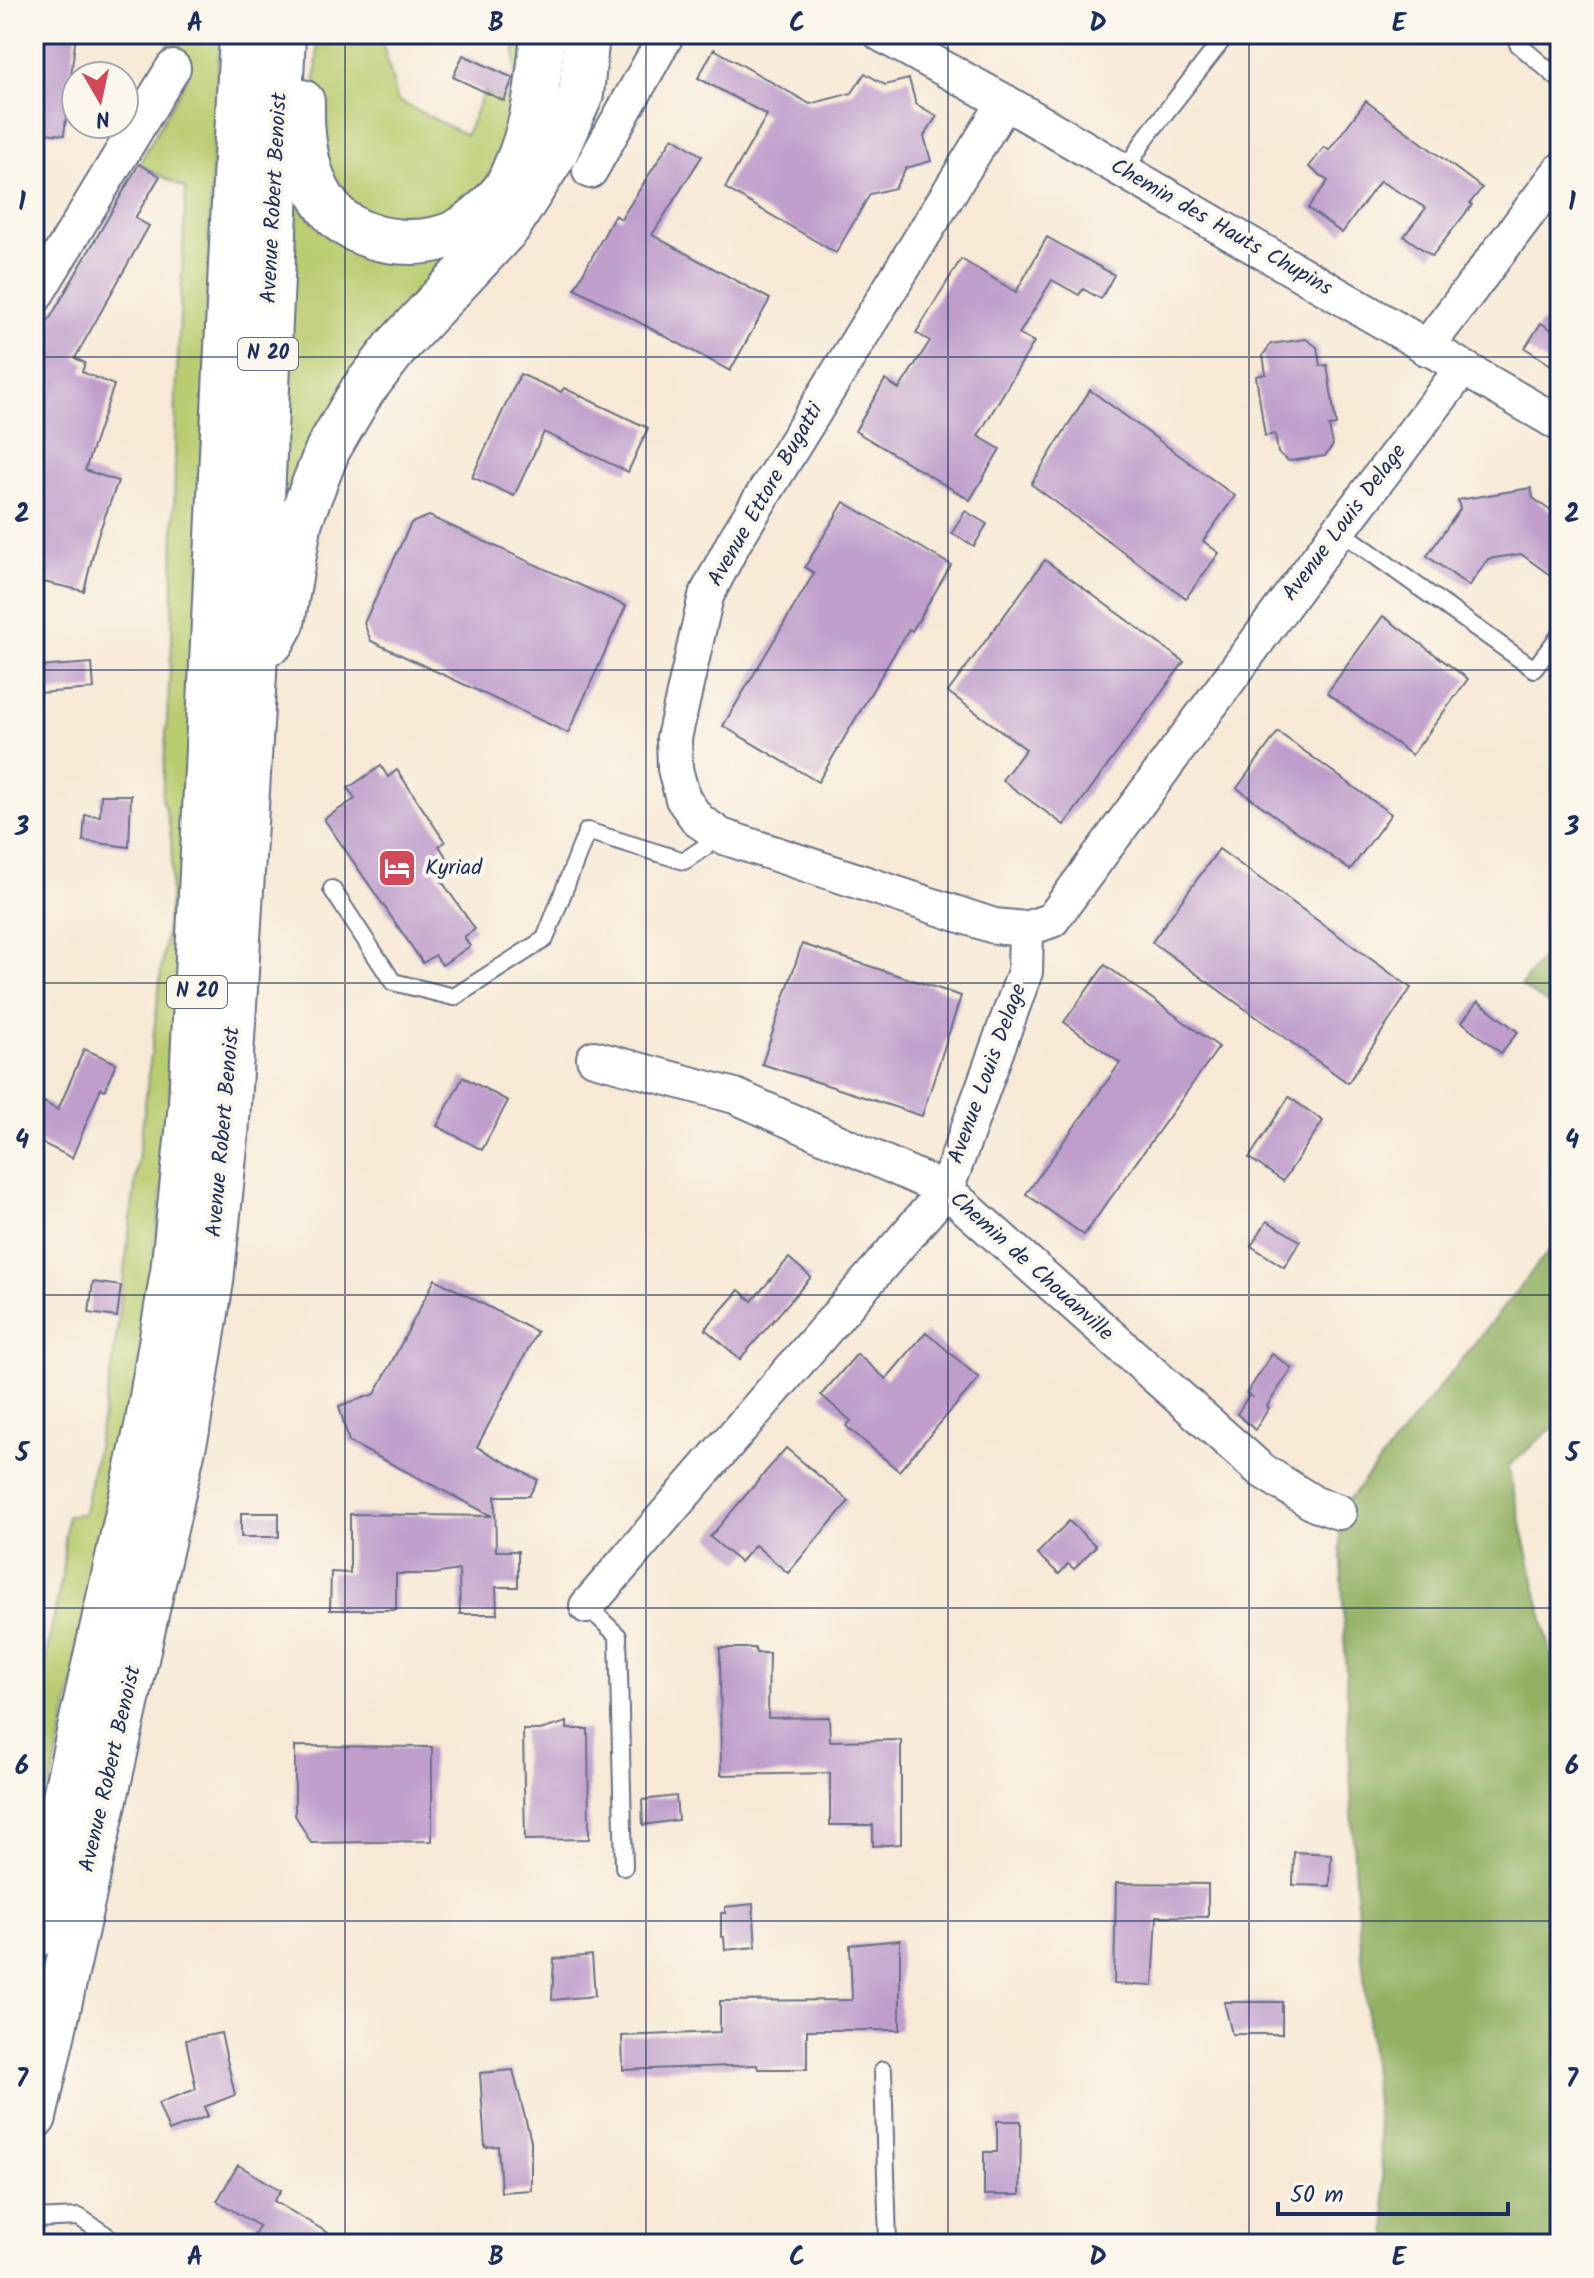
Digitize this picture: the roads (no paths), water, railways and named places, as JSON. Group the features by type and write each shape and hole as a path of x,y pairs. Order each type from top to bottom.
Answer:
{"main road":[{"name":"Avenue Robert Benoist","path":"34,1936 147,1427 173,1272 191,1104 242,34"},
{"name":"Avenue Robert Benoist","path":"34,2117 187,1430 211,1281 226,1137 254,675 283,34"},
{"path":"305,34 301,125 306,155 323,200 337,217 381,241 425,241 465,227 504,191 528,141 537,95 543,34"},
{"path":"254,675 282,623 300,520 328,449 362,391 397,346 508,227 555,153 581,94 587,34"}],"street":[{"path":"590,171 667,34"},
{"name":"Chemin des Hauts Chupins","path":"881,34 1005,102 1560,424"},
{"path":"34,298 173,68"},
{"name":"Avenue Ettore Bugatti","path":"1005,102 734,542 706,596 674,738 675,769 683,799 698,820 721,836 994,926 1026,929"},
{"path":"1426,348 1560,171"},
{"name":"Avenue Louis Delage","path":"587,1606 946,1190 1025,972 1026,929 1052,920 1339,530 1462,369"},
{"name":"Chemin de Chouanville","path":"594,1058 735,1096 946,1190 1261,1470 1315,1504 1339,1512"}],"lane":[{"path":"1124,172 1147,136 1227,34"},
{"path":"1525,34 1518,44 1560,80"},
{"path":"1339,530 1534,669 1560,635"},
{"path":"332,889 393,982 454,997 545,939 587,831 684,861 721,836"},
{"path":"587,1606 618,1636 624,1867"},
{"path":"883,2070 888,2244"},
{"path":"34,2219 79,2217 119,2244"}],"place":[{"name":"Kyriad","path":"397,868"}]}
